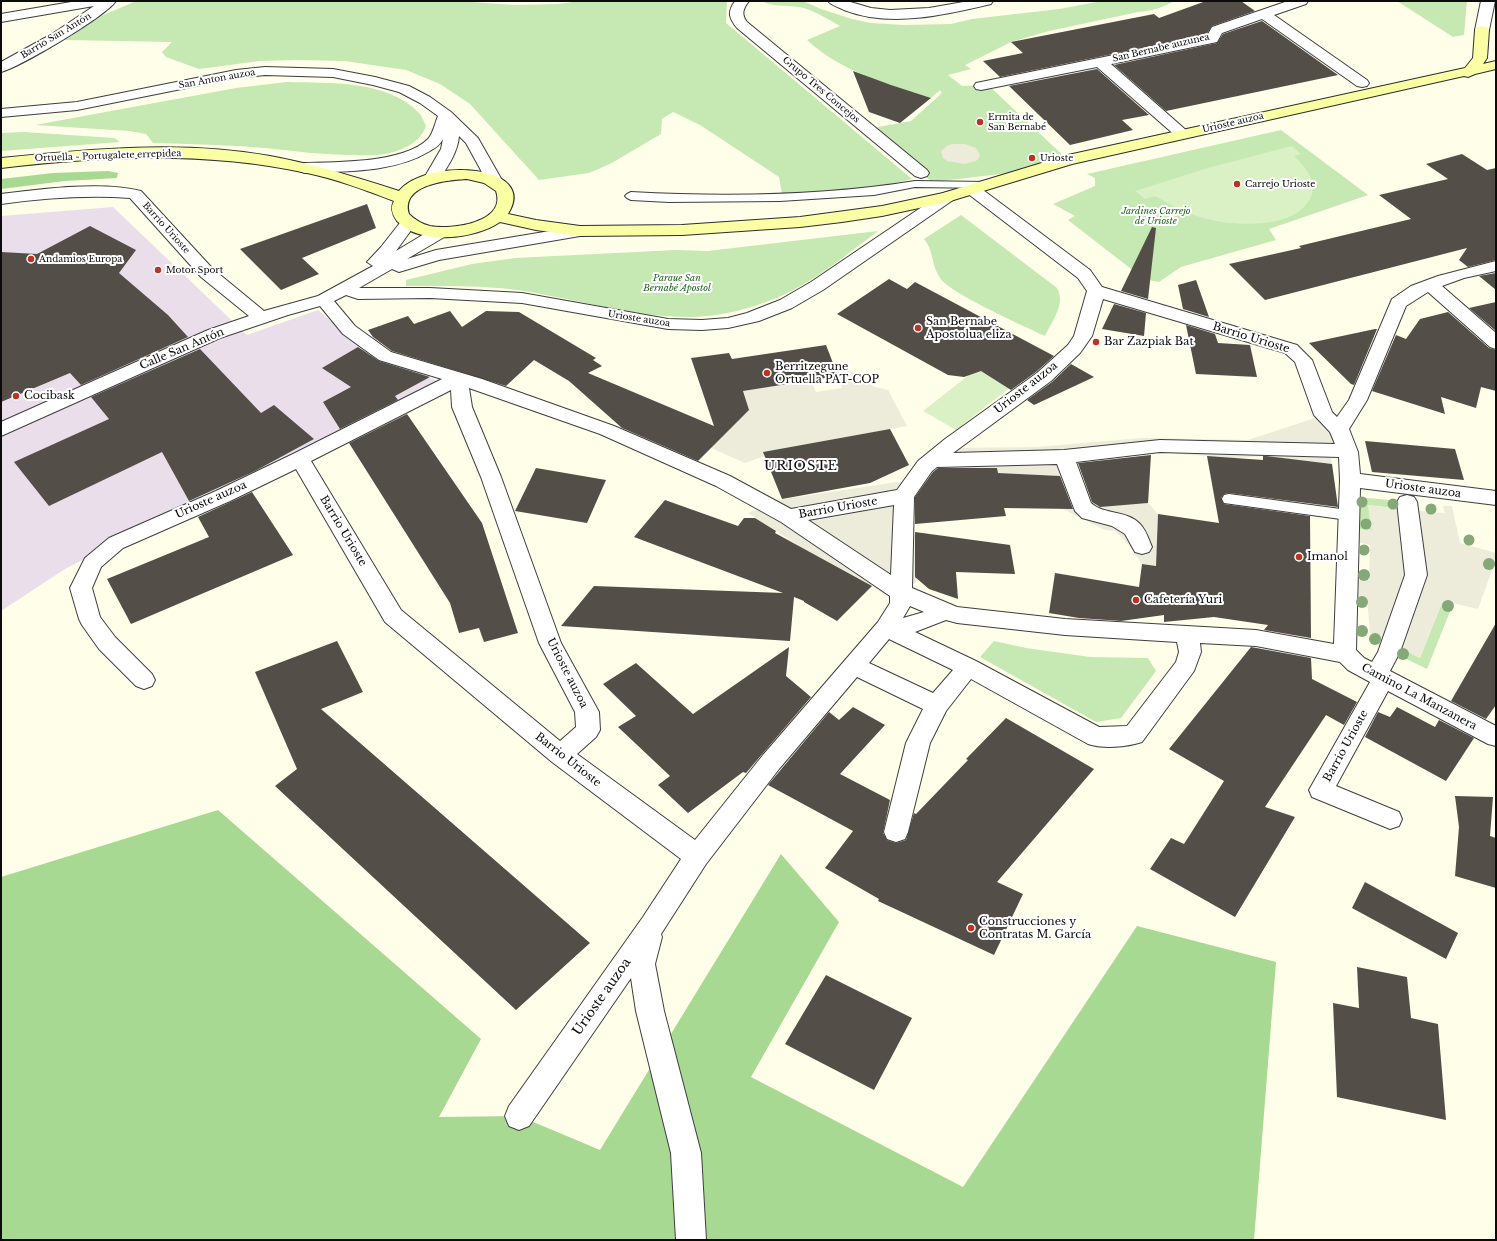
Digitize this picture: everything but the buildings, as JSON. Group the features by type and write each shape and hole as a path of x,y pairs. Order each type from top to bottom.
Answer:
{"street":[{"name":"Barrio San Antón","path":"1,18 100,1"},
{"name":"Barrio San Antón","path":"1,68 69,30 109,1"},
{"name":"Grupo Tres Concejos","path":"742,1 736,8 736,18 742,25 921,173"},
{"path":"835,1 843,5 872,12 904,14 943,11 986,1"},
{"name":"San Bernabe auzunea","path":"981,86 1212,39 1217,30 1301,1"},
{"path":"1468,72 1480,58 1482,30 1488,1"},
{"path":"1263,13 1362,83"},
{"path":"1482,30 1495,42"},
{"name":"San Bernabe auzunea","path":"1100,62 1182,134"},
{"name":"Urioste auzoa","path":"497,216 536,225 580,230 682,230 800,222 882,211 947,197 980,188 1068,160 1496,65"},
{"path":"1468,72 1496,70"},
{"name":"San Anton auzoa","path":"1,113 77,106 236,74 264,71 298,71 340,75 376,81 404,89 425,100 446,115 473,141 495,182"},
{"path":"305,168 364,165 391,161 414,154 435,140 446,115"},
{"path":"432,178 438,166 448,154 451,144 450,126 446,115"},
{"name":"Ortuella - Portugalete errepidea","path":"1,163 77,156 188,153 252,158 344,177 402,198"},
{"path":"467,174 480,176 495,182 501,187 507,198 503,210 497,216 482,225 468,230 440,232 418,228 408,222 400,212 399,206 402,198 414,187 432,178 467,174"},
{"path":"980,188 1084,274 1096,291"},
{"name":"Barrio Urioste","path":"1,199 43,194 108,191 135,194 207,273 262,318"},
{"name":"Urioste auzoa","path":"346,288 358,294 430,293 522,298 668,324 702,325 728,323 753,317 786,304 818,286 947,197"},
{"path":"367,277 378,259 387,251 408,222"},
{"name":"Urioste auzoa","path":"367,277 436,255 580,230"},
{"path":"367,277 392,262 406,251 440,232"},
{"path":"1339,429 1358,400 1398,304 1405,296 1430,285 1496,266"},
{"name":"Calle San Antón","path":"1,430 214,334 324,300 367,277"},
{"path":"1430,285 1496,343"},
{"name":"Urioste auzoa","path":"904,496 925,466 952,444 1044,377 1074,349 1084,336 1096,291"},
{"name":"Barrio Urioste","path":"788,517 902,593 957,615 1036,624 1256,638 1336,653 1345,653 1350,480 1348,452 1339,429 1324,415 1303,360 1291,349 1096,291"},
{"path":"324,300 349,330 385,356 459,378 607,430 723,481 788,517"},
{"name":"Urioste auzoa","path":"144,680 107,643 90,619 81,588 92,563 116,544 223,496 300,459 459,378 462,407 491,477 550,643 587,712 588,730 560,756"},
{"path":"932,460 1064,457 1160,446 1330,450 1348,452"},
{"path":"1064,457 1082,506 1089,513 1118,520 1133,528 1142,547"},
{"name":"Barrio Urioste","path":"300,459 394,616 560,756 697,856"},
{"name":"Urioste auzoa","path":"1350,480 1496,498"},
{"path":"697,856 771,762 886,628 901,603 904,496"},
{"name":"Barrio Urioste","path":"788,517 904,496"},
{"path":"1381,676 1416,575 1407,502"},
{"path":"886,628 911,626 926,622 944,611"},
{"path":"886,628 968,667 1096,737 1134,735 1186,665 1190,652 1187,634"},
{"name":"Camino La Manzanera","path":"1345,653 1356,664 1496,737"},
{"path":"854,665 937,705"},
{"path":"896,832 918,743 937,705 968,667"},
{"name":"Barrio Urioste","path":"1381,676 1321,790 1390,819"},
{"name":"Urioste auzoa","path":"519,1116 652,925 697,856"},
{"path":"652,925 642,964 650,1011 686,1153 691,1240"}],"lane":[{"path":"631,196 682,198 788,197 874,191 915,184 980,188"},
{"path":"1229,499 1348,515"}],"shaded area":[{"path":"952,144 965,144 976,148 980,155 979,158 976,161 965,164 947,161 943,158 941,151"},
{"path":"113,207 247,335 318,310 370,355 438,381 228,485 65,569 1,611 1,216"},
{"path":"834,366 844,368 875,387 888,390 907,426 763,452 765,456 745,463 711,448 745,396 743,391 811,380 816,392 842,388"},
{"path":"1324,415 1348,452 1330,450 1332,464 1263,456 1234,458 1151,452 1072,458 1091,507 1148,503 1158,514 1156,566 1142,564 1128,544 1115,531 1105,530 1063,509 1059,476 998,473 997,468 932,468 958,448 1037,447 1143,438 1248,440"},
{"path":"897,482 935,482 941,516 910,516 912,535 940,536 942,572 915,571 915,576 918,580 894,601 872,586 804,549 748,513 777,500"},
{"path":"1399,501 1418,504 1419,511 1445,513 1443,506 1452,506 1460,543 1496,553 1496,559 1478,609 1443,601 1420,658 1401,648 1389,652 1378,646 1381,638 1370,633 1367,598 1356,596 1358,580 1369,580 1370,545 1358,542 1359,529 1372,530 1368,505 1400,509"}],"green space":[{"path":"456,1 515,5 559,4 579,1 727,1 726,23 912,179 880,186 831,192 782,194 779,177 700,125 673,112 662,119 661,134 610,164 589,173 539,180 470,104 440,84 406,70 345,61 297,60 260,61 199,69 166,57 162,52 172,42 65,40 101,16 134,2"},
{"path":"762,1 803,1 821,9 852,19 871,23 904,25 951,24 972,19 1059,9 1102,1 1174,1 1152,10 1049,31 1011,42 965,65 971,69 948,75 962,86 988,85 1068,160 1001,174 932,182 867,129 911,121 942,93 940,90 931,98 882,82 850,69 820,51 807,40 840,26 804,8 775,5"},
{"path":"1397,1 1467,1 1464,35 1453,37"},
{"path":"287,82 357,86 375,89 391,94 406,102 420,114 426,126 420,137 405,148 378,155 342,155 237,146 153,143 146,134 129,131 35,125 236,88"},
{"name":"Jardines Carrejo de Urioste","path":"1281,130 1368,195 1269,229 1276,240 1181,267 1159,282 1144,279 1068,220 1075,216 1053,204 1095,186 1095,178 1087,174"},
{"path":"24,132 114,138 120,142 1,151 1,133"},
{"name":"Carrejo Urioste","path":"1292,146 1301,154 1294,156 1309,174 1312,180 1313,191 1305,206 1286,218 1251,224 1219,222 1190,214 1155,196 1145,199 1135,191 1211,167"},
{"path":"108,171 118,173 117,178 65,181 1,189 1,179 53,173"},
{"path":"961,215 1057,288 1060,300 1059,306 1045,336 973,301 947,285 940,278 935,268 929,248 924,239"},
{"name":"Parque San Bernabé Apostol","path":"878,231 815,277 788,293 755,306 714,315 673,317 651,315 509,289 465,286 406,286 406,280 472,264 515,258 676,250 708,251"},
{"path":"988,360 1022,378 956,430 923,411"},
{"path":"1358,497 1399,501 1401,509 1368,505 1372,530 1359,529"},
{"path":"1443,600 1453,604 1427,669 1398,655 1401,648 1420,658"},
{"path":"994,641 1026,648 1090,657 1148,658 1156,671 1121,718 1096,722 980,657"},
{"path":"218,810 481,1039 439,1117 519,1116 600,1150 781,854 839,922 751,1077 963,1187 1137,926 1276,962 1254,1240 1,1240 1,877"}],"place":[{"name":"Ermita de San Bernabé","path":"980,122"},
{"name":"Urioste","path":"1032,158"},
{"name":"Carrejo Urioste","path":"1237,184"},
{"name":"Andamios Europa","path":"31,259"},
{"name":"Motor Sport","path":"158,270"},
{"name":"San Bernabe Apostolua eliza","path":"918,328"},
{"name":"Bar Zazpiak Bat","path":"1096,342"},
{"name":"Berritzegune Ortuella PAT-COP","path":"767,373"},
{"name":"Cocibask","path":"16,396"},
{"name":"Imanol","path":"1299,557"},
{"name":"Cafetería Yuri","path":"1136,600"},
{"name":"Construcciones y Contratas M. García","path":"971,928"}],"district":[{"name":"URIOSTE","path":"801,466"}]}
